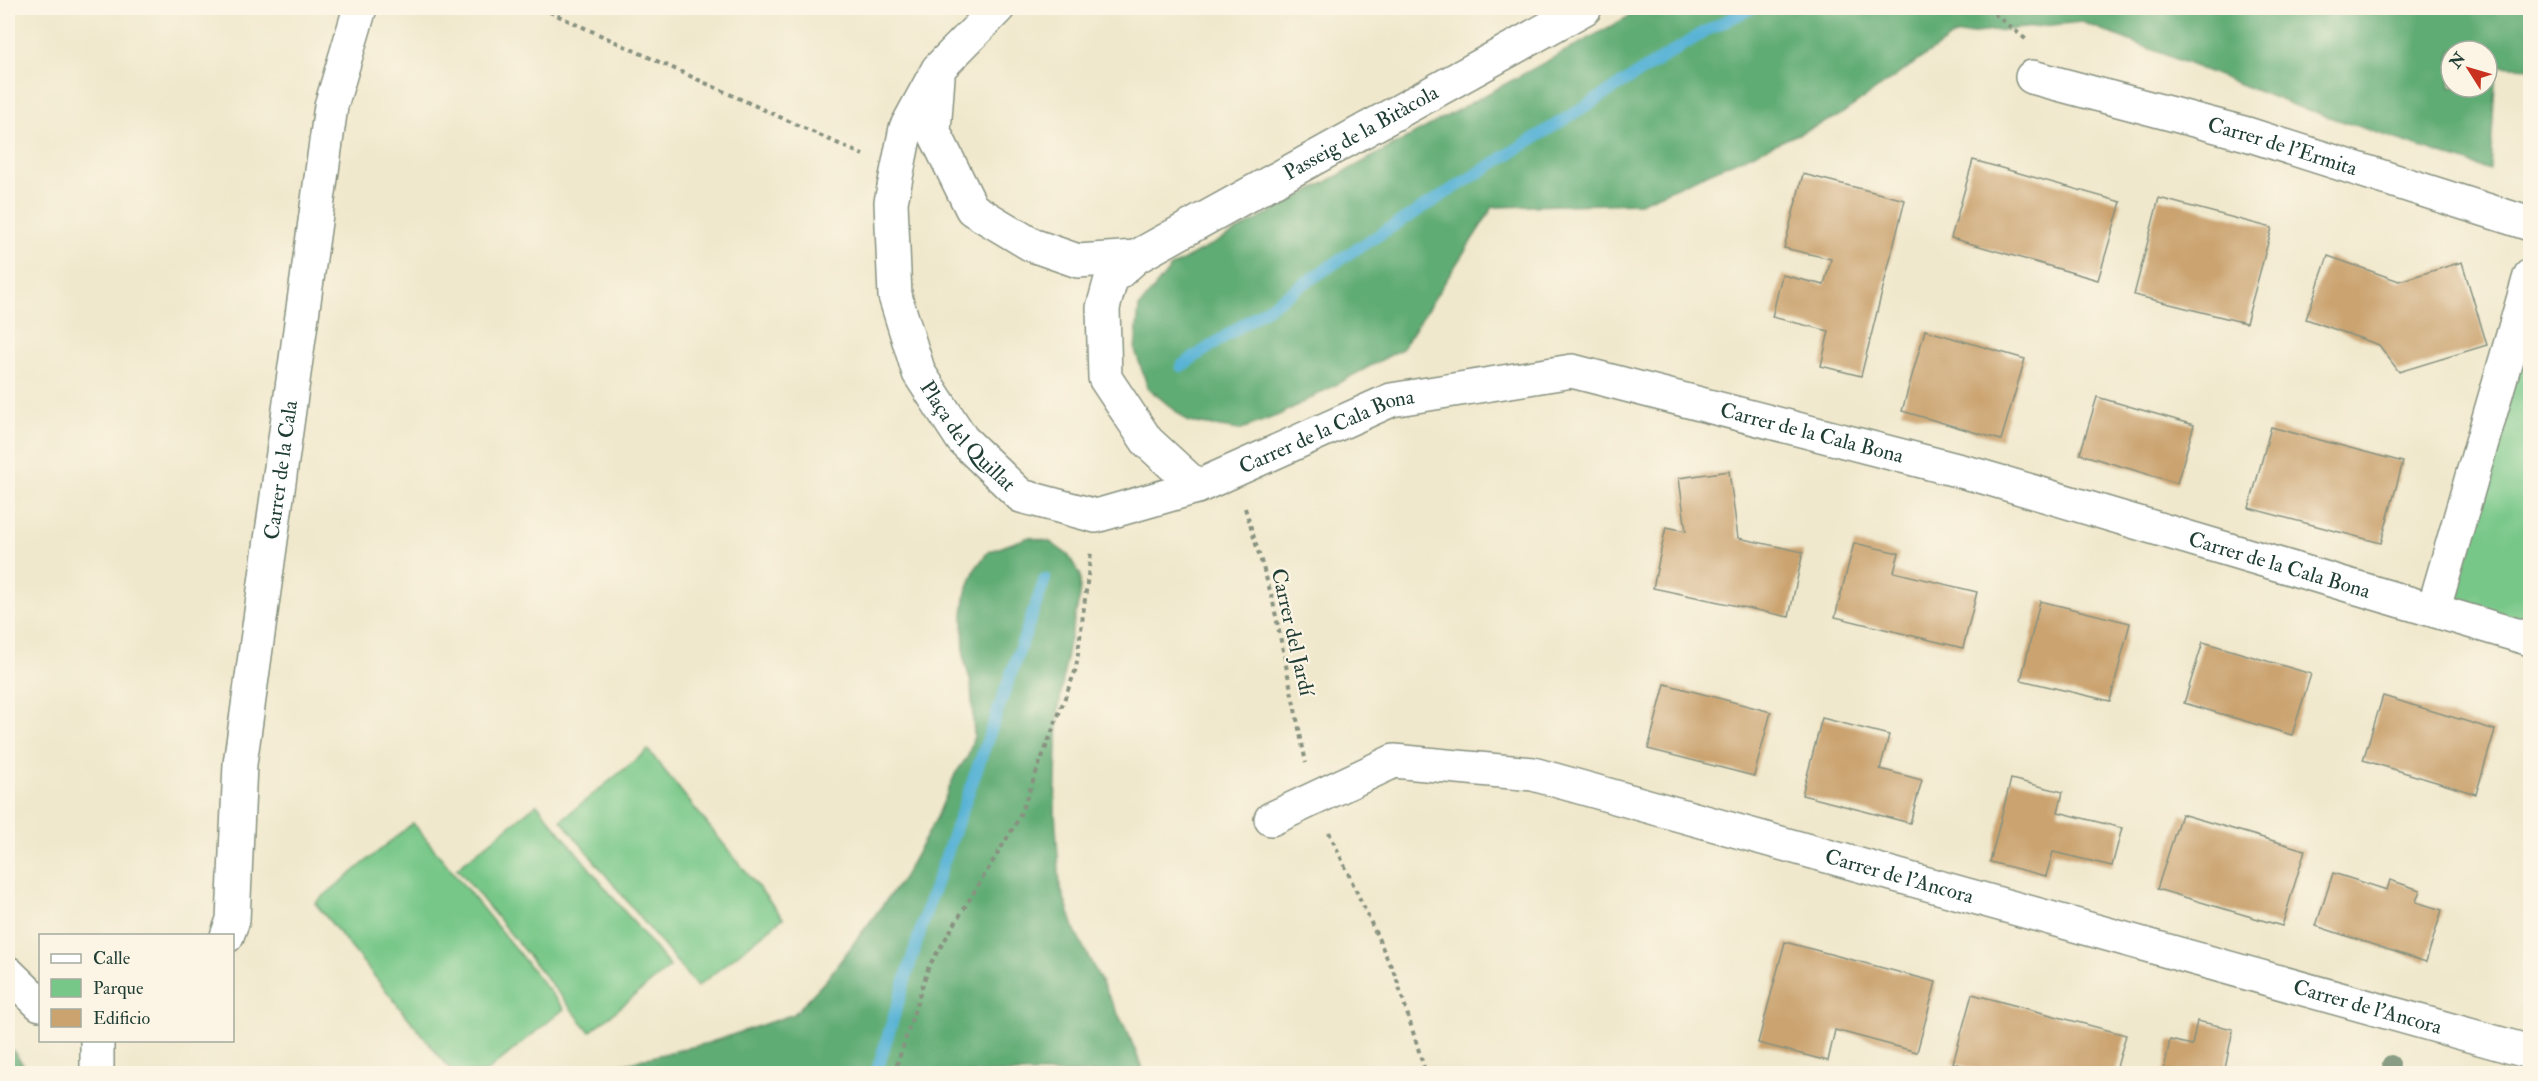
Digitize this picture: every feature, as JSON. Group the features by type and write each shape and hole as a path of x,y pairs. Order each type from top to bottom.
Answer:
{"street":[{"name":"Carrer de la Cala","path":"228,934 233,920 240,764 331,106 360,8"},
{"path":"998,8 938,69 934,132 972,208 1032,244 1078,261 1136,257"},
{"name":"Passeig de la Bitàcola","path":"1136,257 1585,8"},
{"name":"Plaça del Quillat","path":"938,69 906,128 891,202 895,296 920,373 962,440 1021,496 1096,516"},
{"name":"Carrer de l'Ermita","path":"2032,77 2247,134 2530,224"},
{"path":"1136,257 1111,279 1103,308 1105,378 1147,441 1197,487"},
{"path":"2434,609 2530,276"},
{"name":"Carrer de la Cala Bona","path":"1197,487 1391,400 1572,370 1980,476 2530,639"},
{"path":"1096,516 1197,487"},
{"name":"Carrer de l'Ancora","path":"1271,819 1394,761 1533,774 2530,1052"},
{"path":"8,973 39,1003"},
{"path":"97,1042 97,1074"}],"path":[{"path":"541,8 897,170"},
{"name":"Carrer del Jardí","path":"1246,509 1272,597 1306,763"},
{"path":"894,1074 929,966 1018,820 1076,669 1096,516"},
{"path":"1332,839 1396,977 1426,1074"}],"green space":[{"path":"1644,8 2530,8 2530,68 2499,66 2499,39 2439,39 2439,99 2494,99 2490,170 2293,105 2082,22 1955,35 1837,117 1640,203 1493,207 1402,349 1279,415 1239,430 1189,422 1148,388 1135,350 1139,307 1171,267"},
{"path":"2530,276 2530,639 2434,608"},
{"path":"1029,537 1050,542 1068,555 1080,574 1080,596 1068,647 1058,714 1055,812 1060,886 1076,933 1129,1035 1144,1073 586,1073 708,1043 794,1014 826,980 903,878 937,817 955,774 968,756 974,736 971,683 964,659 963,614 966,592 975,569 988,552"},
{"path":"648,750 783,918 697,987 561,820"},
{"path":"537,804 670,967 590,1032 457,868"},
{"path":"413,823 564,1009 485,1073 453,1073 315,903"},
{"path":"8,1044 28,1071 28,1073 8,1073"}],"building":[{"path":"1973,160 2121,202 2098,280 1951,238"},
{"path":"1803,174 1905,200 1861,376 1821,366 1829,331 1772,317 1782,275 1824,285 1831,259 1784,248"},
{"path":"2159,198 2272,228 2246,323 2134,295"},
{"path":"2328,256 2399,281 2462,262 2487,345 2399,372 2379,345 2306,319"},
{"path":"1925,330 2025,359 2001,440 1902,411"},
{"path":"2097,397 2194,425 2177,483 2080,454"},
{"path":"2271,427 2403,462 2381,543 2249,508"},
{"path":"1729,471 1738,538 1803,552 1789,617 1653,588 1666,527 1686,531 1679,478"},
{"path":"1854,543 1899,553 1894,572 1977,592 1963,648 1835,617"},
{"path":"2040,601 2130,623 2110,701 2021,680"},
{"path":"2203,642 2311,674 2292,735 2184,703"},
{"path":"1665,684 1771,712 1754,776 1648,749"},
{"path":"2383,696 2495,730 2476,794 2363,760"},
{"path":"1822,718 1889,735 1880,769 1922,780 1910,823 1802,795"},
{"path":"2011,779 2063,792 2058,812 2122,828 2112,866 2053,852 2046,876 1990,862"},
{"path":"2181,814 2305,850 2282,926 2157,889"},
{"path":"2333,873 2387,890 2390,880 2420,890 2416,902 2442,910 2426,962 2316,926"},
{"path":"1785,942 1936,982 1917,1052 1835,1030 1828,1061 1758,1043"},
{"path":"1972,994 2126,1035 2115,1074 1991,1074 1953,1063"},
{"path":"2197,1021 2233,1029 2225,1069 2239,1074 2163,1074 2170,1040 2192,1045"}],"waterway":[{"path":"1181,366 1350,253 1706,31 1752,8"},
{"path":"876,1074 929,903 1045,579"}]}
